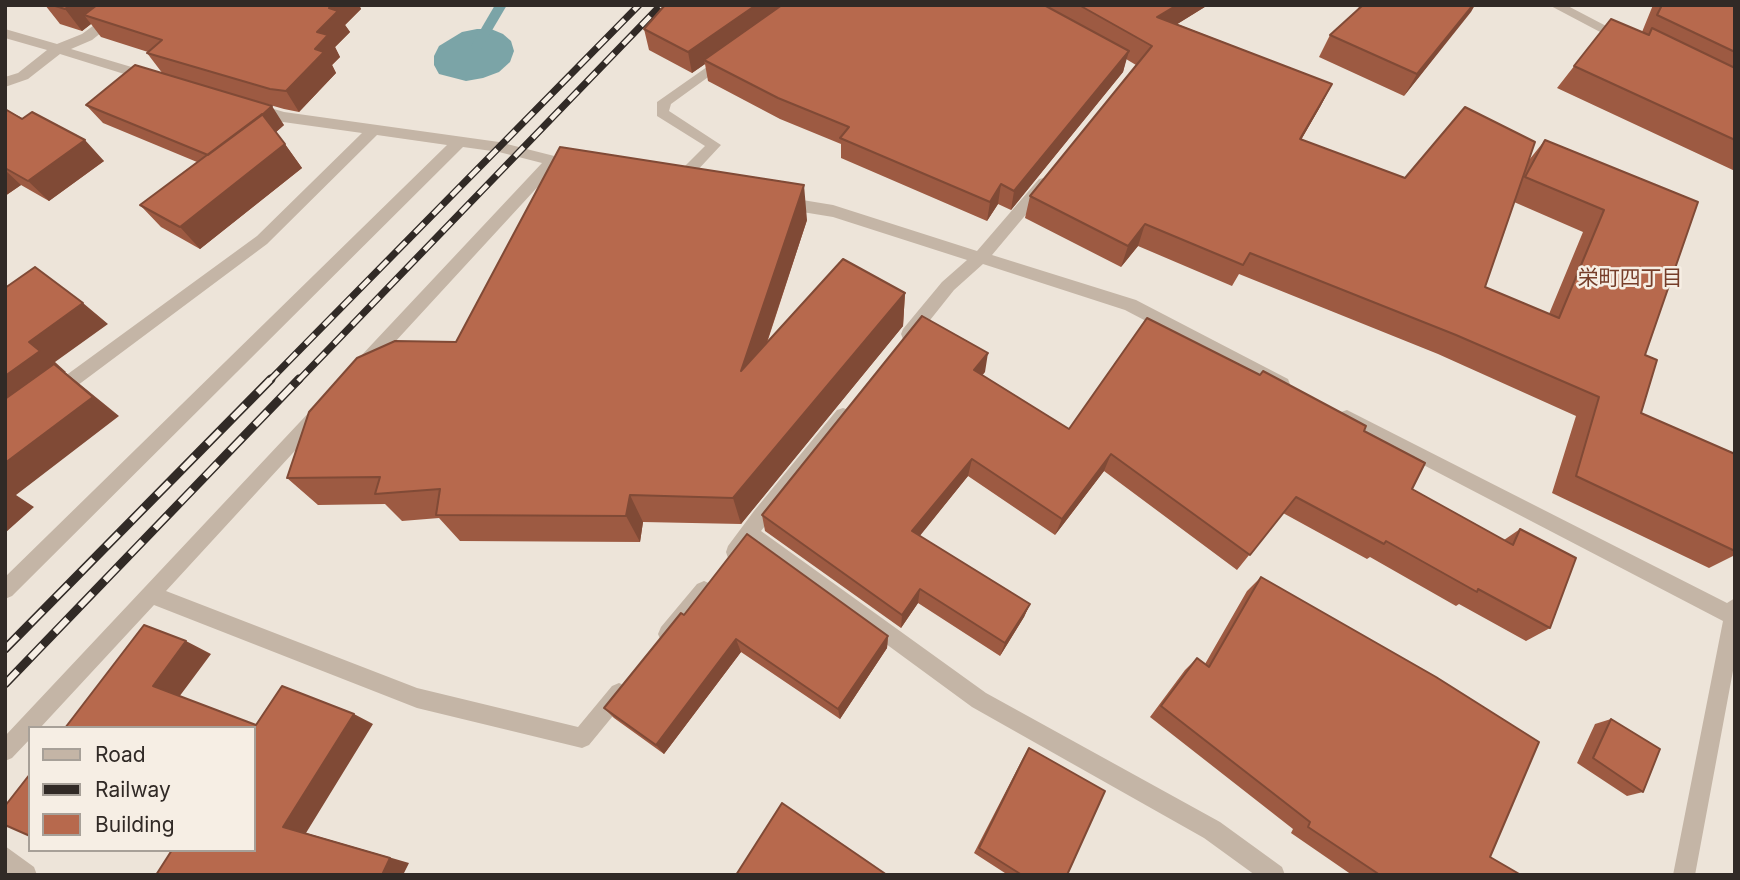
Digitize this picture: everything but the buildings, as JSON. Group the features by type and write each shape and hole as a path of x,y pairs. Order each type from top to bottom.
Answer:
{"street":[{"path":"5,82 23,76 58,49 87,37 130,5"},
{"path":"1555,5 1639,46"},
{"path":"5,33 169,82"},
{"path":"702,188 669,182 714,145 662,113 664,102 735,50"},
{"path":"245,106 282,117 460,141 594,170"},
{"path":"38,405 262,240 376,128"},
{"path":"5,590 460,141"},
{"path":"356,373 553,161"},
{"path":"897,349 948,286 994,244 1052,173"},
{"path":"767,200 833,211 1130,305 1302,394"},
{"path":"653,652 854,401"},
{"path":"28,726 328,403"},
{"path":"1326,407 1734,612 1684,875"},
{"path":"750,534 979,700 1212,830 1274,875"},
{"path":"150,594 417,698 582,738 635,674"},
{"path":"5,751 28,726"},
{"path":"5,857 26,875"}],"water":[{"path":"491,29 511,41 514,51 510,62 499,72 466,81 439,74 434,65 434,56 439,46 462,32"}],"waterway":[{"path":"477,46 501,5"}],"railway":[{"path":"269,381 639,5"},
{"path":"298,381 661,5"},
{"path":"5,649 271,379"},
{"path":"5,684 299,379"}],"district":[{"name":"栄町四丁目","path":"1630,279"}]}
